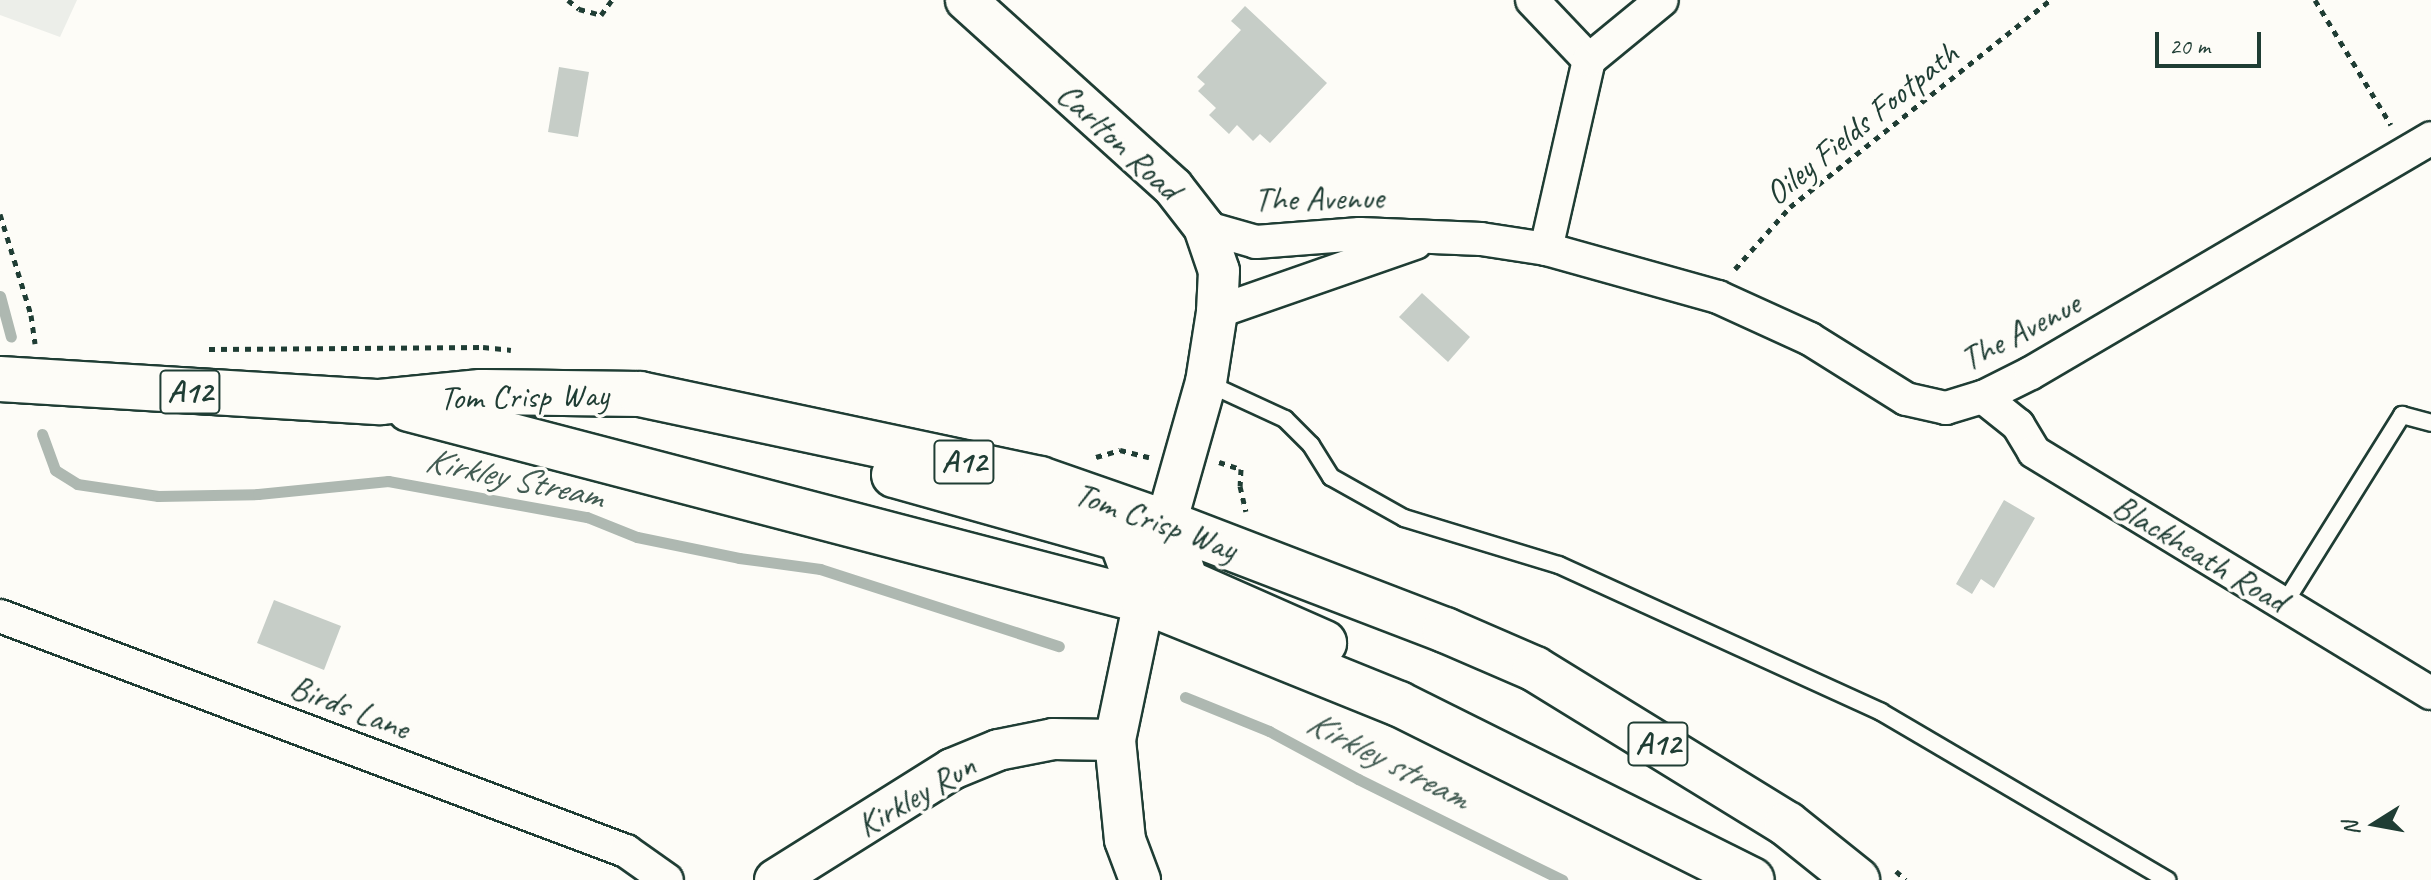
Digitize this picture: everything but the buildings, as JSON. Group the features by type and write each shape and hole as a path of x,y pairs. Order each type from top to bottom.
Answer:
{"highway":[{"name":"Tom Crisp Way","path":"0,379 380,402 481,392 640,394 1040,479 1166,523 1445,630 1535,669 1787,824 1857,880"},
{"name":"Tom Crisp Way","path":"380,402 1144,601 1399,704 1752,880"},
{"path":"757,417 811,451 1121,539 1144,601"},
{"path":"1166,523 1186,582 1417,683 1486,746"}],"street":[{"name":"Carlton Road","path":"966,0 1173,187 1204,227 1219,271 1217,312"},
{"path":"1532,0 1589,60"},
{"path":"1546,249 1589,60 1662,0"},
{"name":"The Avenue","path":"1204,227 1256,242 1360,234 1437,236 1546,249 1718,297 1810,339 1906,399 1946,408 1983,397 2431,138"},
{"name":"The Avenue","path":"1217,312 1437,236"},
{"path":"1140,880 1125,840 1115,740 1144,601 1206,382 1217,312"},
{"name":"Blackheath Road","path":"1983,397 2018,425 2034,452 2431,693"},
{"name":"Birds Lane","path":"0,616 626,851 667,880"},
{"name":"Kirkley Run","path":"775,880 952,769 998,750 1053,739 1115,740"}],"lane":[{"path":"1206,382 1285,419 1311,445 1331,477 1404,518 1559,565 1881,712 2167,880"},
{"path":"2284,604 2402,415 2431,423"}],"path":[{"path":"568,0 579,9 601,15 612,0"},
{"name":"Oiley Fields Footpath","path":"1718,297 1743,257 1790,207 2050,0"},
{"path":"2315,0 2392,127"},
{"path":"0,214 24,292 35,345"}],"shaded area":[{"path":"0,0 77,0 60,37 0,15"}],"waterway":[{"path":"0,296 11,337"},
{"name":"Kirkley Stream","path":"42,434 55,470 77,484 158,496 258,494 388,481 587,517 637,537 739,558 820,569 1059,646"},
{"name":"Kirkley stream","path":"1185,697 1269,731 1358,779 1562,880"}]}
